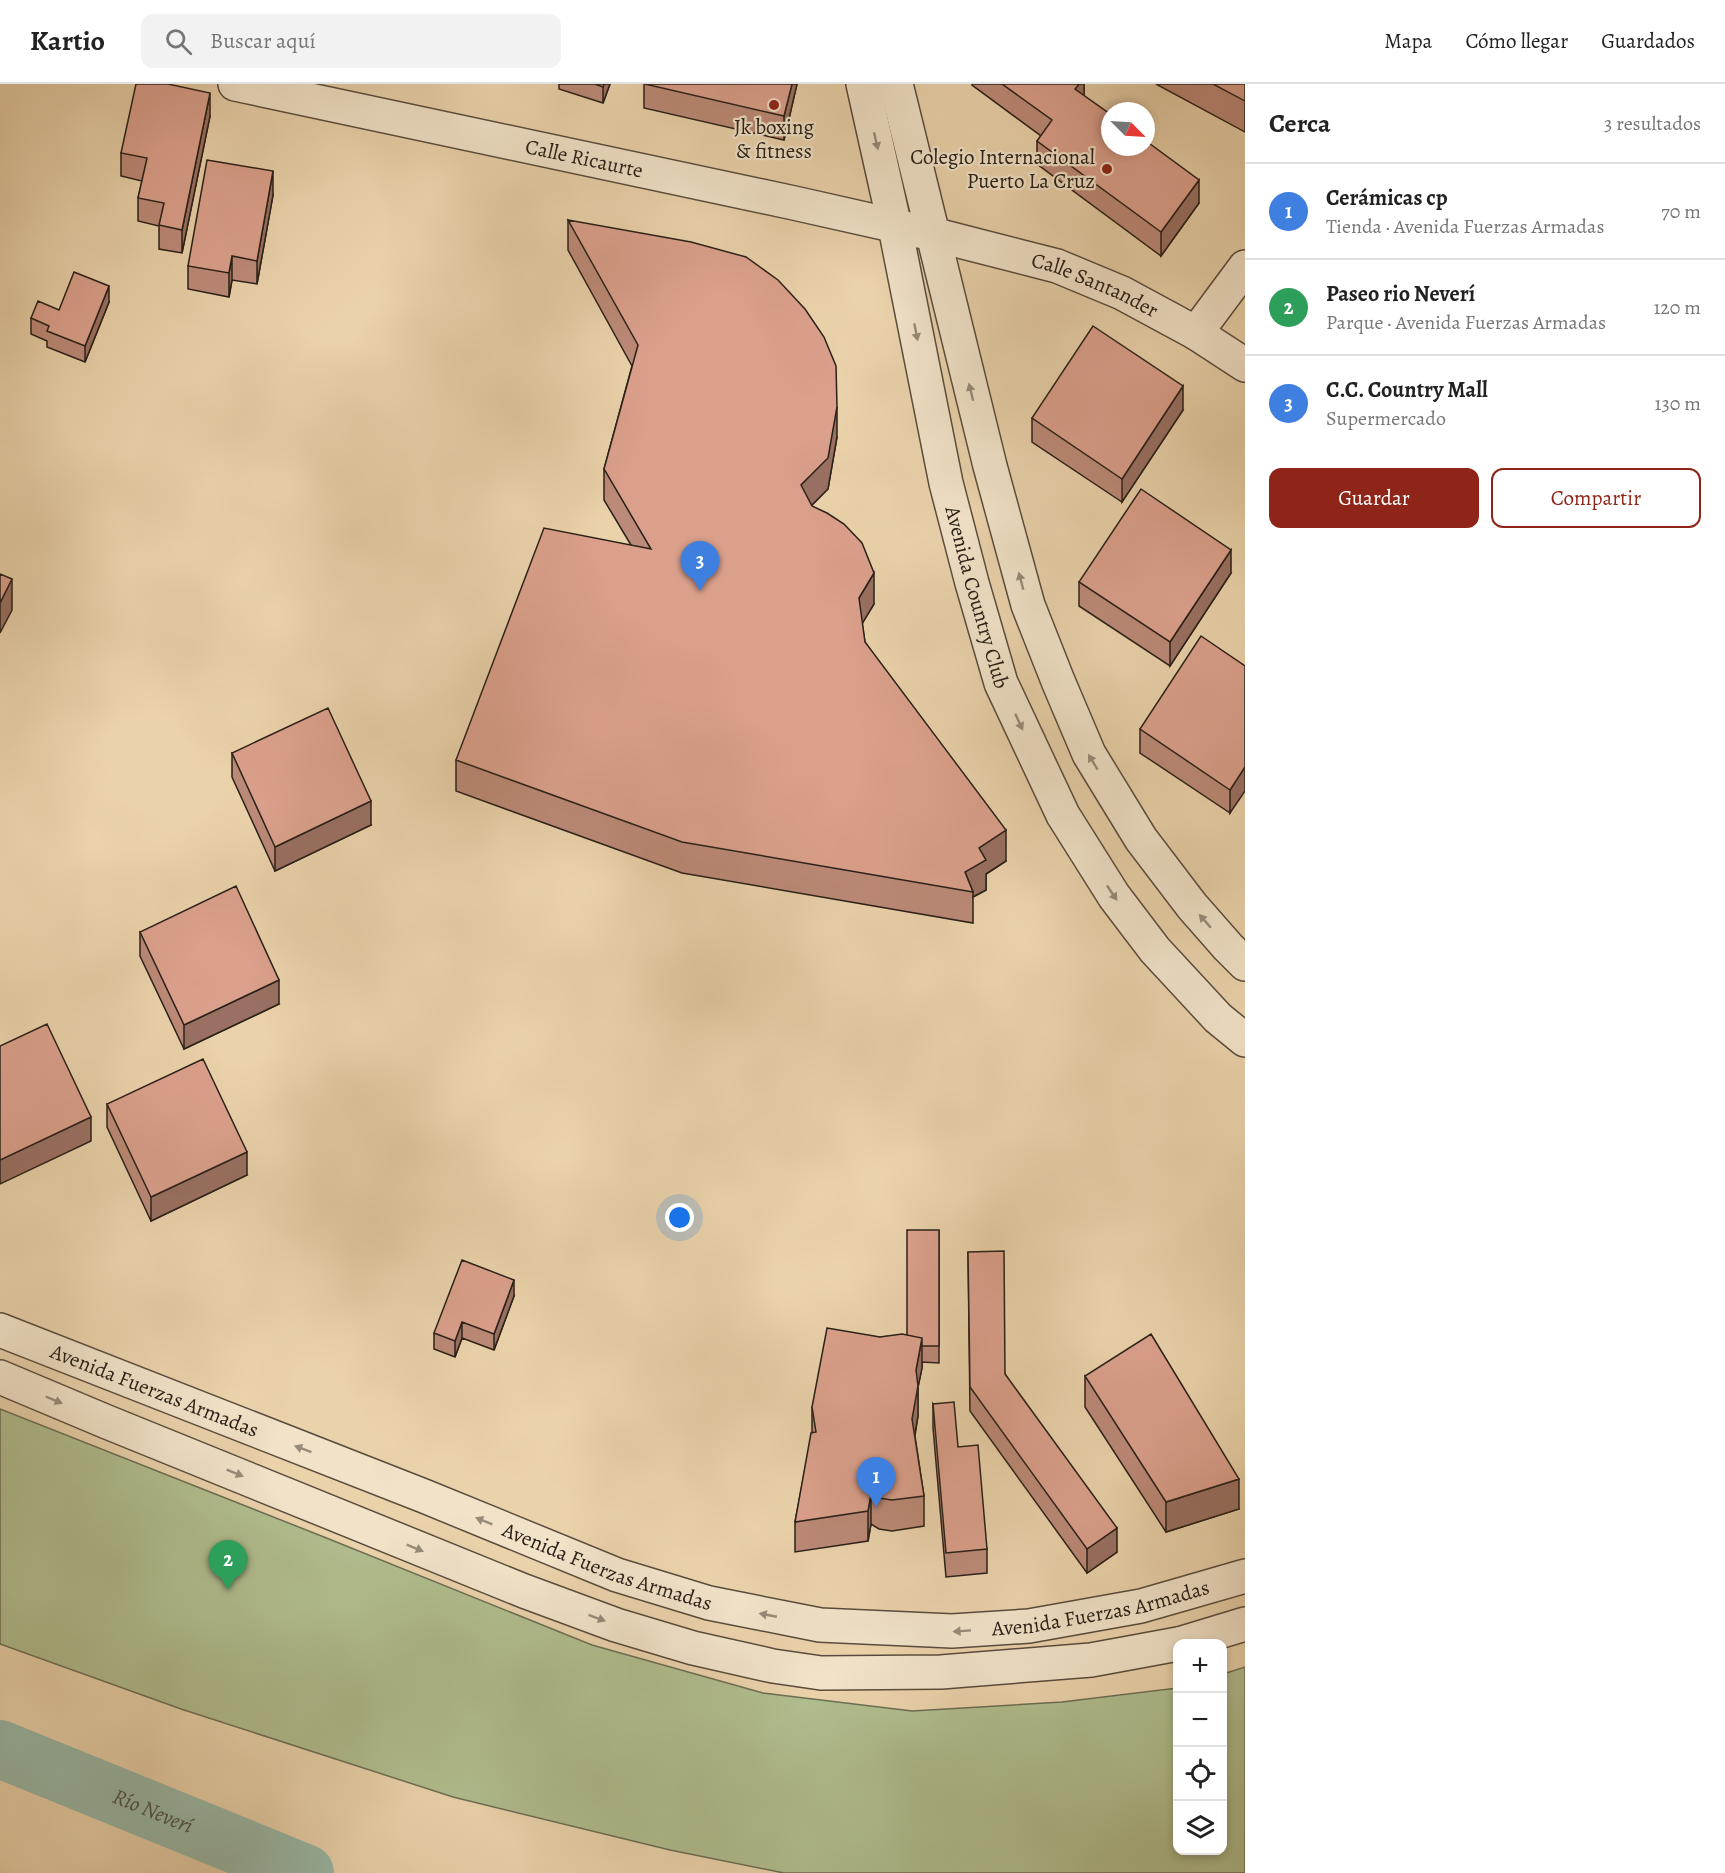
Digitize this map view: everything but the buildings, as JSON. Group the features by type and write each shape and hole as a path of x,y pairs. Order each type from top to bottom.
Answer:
{"street":[{"name":"Calle Ricaurte","path":"235,84 932,234"},
{"name":"Avenida Country Club","path":"863,84 895,227 946,483 1000,683 1063,815 1114,896 1162,958 1218,1018 1245,1040"},
{"path":"896,84 990,466 1028,604 1089,754 1141,839 1192,906 1245,964"},
{"name":"Calle Santander","path":"932,234 1057,267 1122,292 1196,333 1245,365"},
{"path":"1196,333 1245,267"},
{"name":"Avenida Fuerzas Armadas","path":"0,1330 424,1496 617,1575 708,1603 820,1625 952,1631 1029,1626 1140,1606 1245,1576"},
{"name":"Avenida Fuerzas Armadas","path":"0,1377 524,1592 616,1625 693,1648 762,1664 821,1673 940,1672 1091,1660 1173,1645"},
{"name":"Avenida Fuerzas Armadas","path":"1195,1639 1245,1624"}],"green space":[{"path":"0,1409 592,1645 763,1693 912,1711 1062,1702 1173,1688 1173,1855 1227,1855 1227,1673 1245,1667 1245,1873 784,1873 670,1850 453,1797 181,1709 0,1644"}],"waterway":[{"name":"Río Neverí","path":"0,1749 305,1873"}],"place":[{"name":"Jk boxing & fitness","path":"774,105"},
{"name":"Colegio Internacional Puerto La Cruz","path":"1107,169"},
{"name":"C.C. Country Mall","path":"700,591"},
{"name":"Cerámicas cp","path":"876,1507"},
{"name":"Paseo rio Neverí","path":"228,1590"}]}
